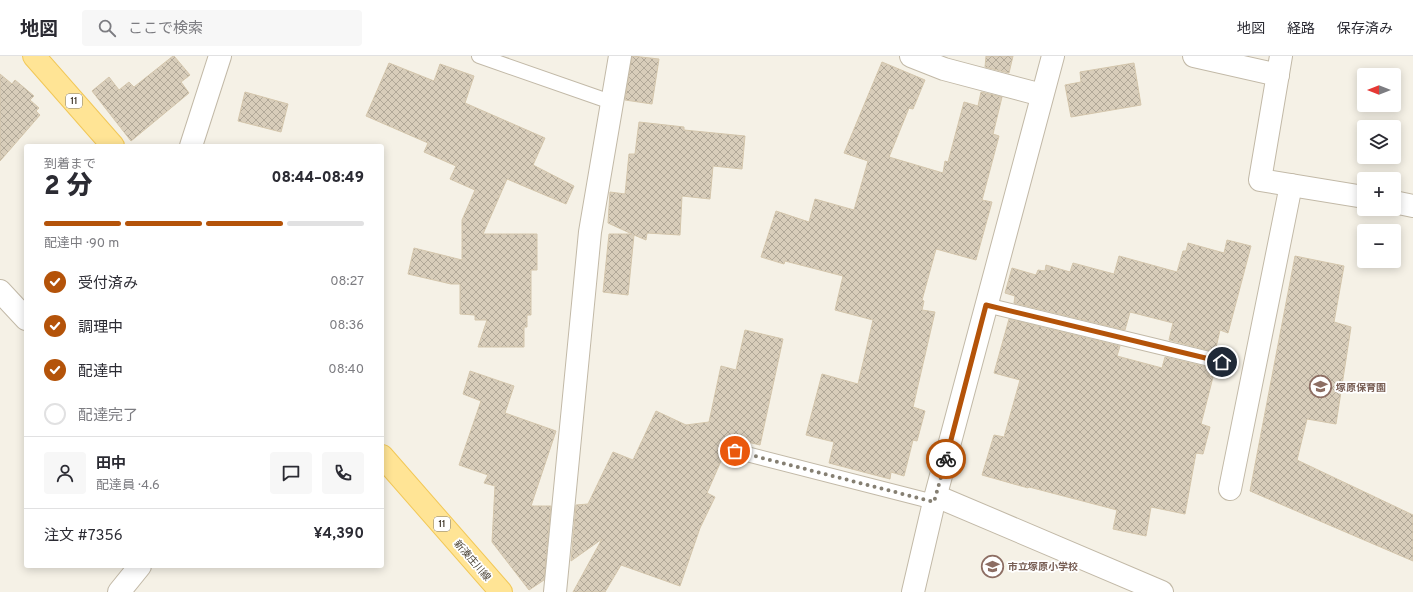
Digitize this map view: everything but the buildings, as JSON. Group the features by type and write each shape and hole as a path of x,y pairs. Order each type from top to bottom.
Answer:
{"main road":[{"name":"11","path":"34,56 111,144"},
{"name":"新湊庄川線","path":"384,458 501,592"}],"street":[{"path":"192,144 220,56"},
{"path":"556,592 590,232 620,56"},
{"path":"911,56 944,69 1042,95"},
{"path":"913,592 935,499 1053,56"},
{"path":"1194,56 1280,66 1260,180 1357,196"},
{"path":"1230,489 1291,185"},
{"path":"1401,203 1413,206"},
{"path":"0,291 24,317"},
{"path":"935,499 1162,592"},
{"path":"119,592 138,568"}],"lane":[{"path":"479,56 611,102"},
{"path":"986,305 1222,362"},
{"path":"735,451 935,499"}],"way so far":[{"path":"735,451 934,502 946,459"}],"place":[{"name":"塚原保育園","path":"1321,387"},
{"name":"市立塚原小学校","path":"993,566"}],"route":[{"path":"946,459 986,305 1222,362"}]}
